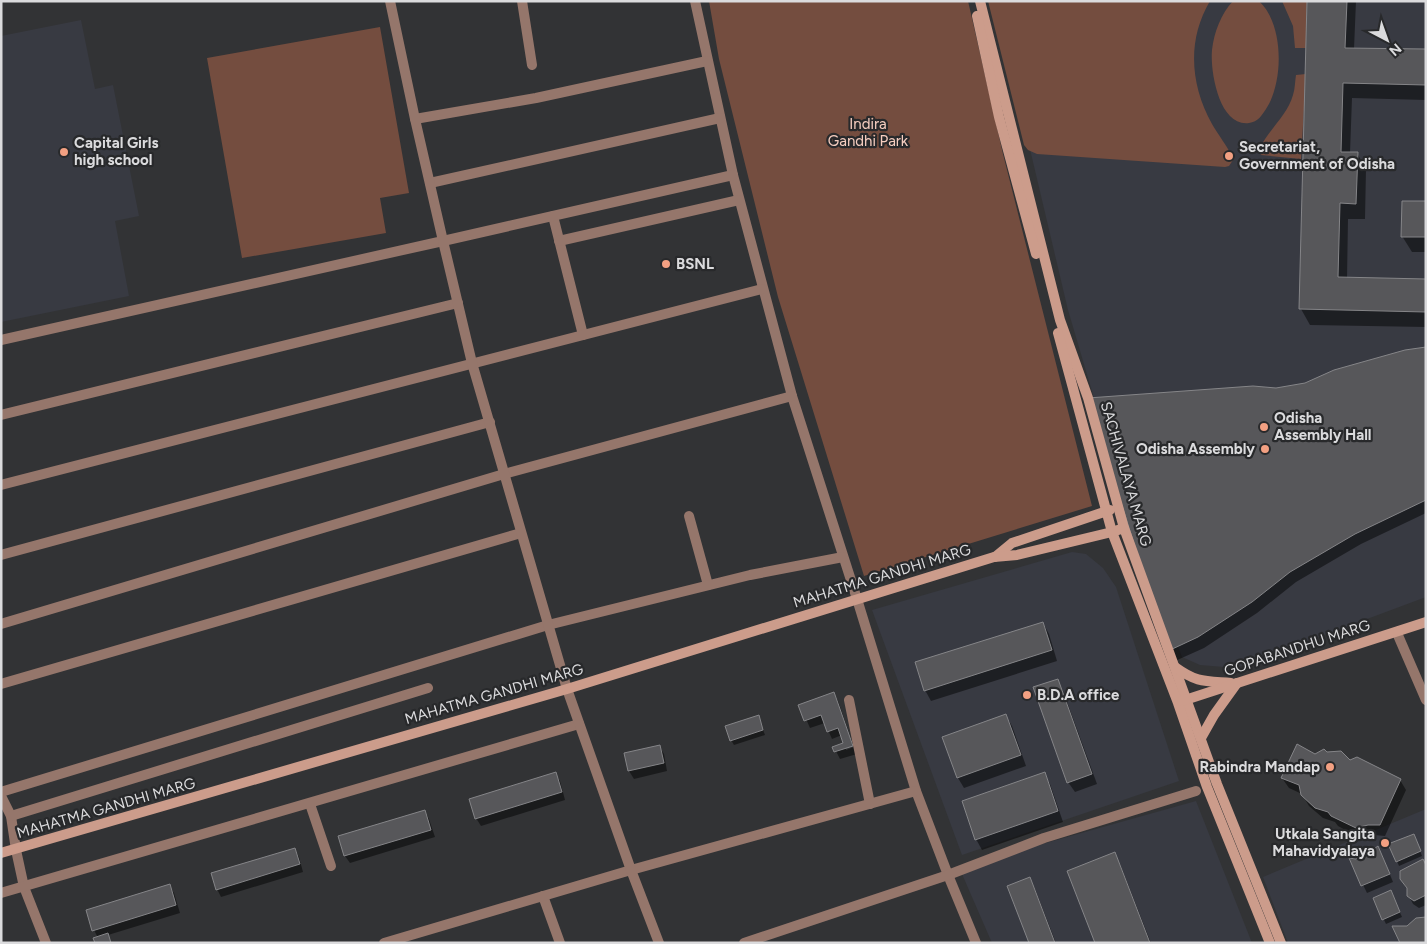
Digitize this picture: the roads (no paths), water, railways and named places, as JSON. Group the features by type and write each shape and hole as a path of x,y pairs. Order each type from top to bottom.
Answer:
{"street":[{"path":"390,1 415,120 472,363 567,689 659,943"},
{"path":"522,1 532,65"},
{"path":"694,1 739,200 792,396 916,791 976,943"},
{"name":"SACHIVALAYA MARG","path":"974,1 999,116 1112,532 1183,701 1201,738 1221,793 1282,943"},
{"name":"SACHIVALAYA MARG","path":"980,1 1060,320 1088,398 1124,528 1174,666 1207,787 1270,943"},
{"path":"415,120 536,98 707,61"},
{"path":"430,183 720,118"},
{"path":"1,340 733,175"},
{"path":"559,241 739,200"},
{"path":"553,216 583,335"},
{"path":"1,486 762,289"},
{"path":"1,415 458,304"},
{"path":"1,624 504,474 792,396"},
{"path":"1,556 490,422"},
{"name":"MAHATMA GANDHI MARG","path":"994,557 1012,543 1118,507"},
{"path":"689,516 708,585"},
{"name":"MAHATMA GANDHI MARG","path":"1,854 567,689 994,557 1017,555 1124,528"},
{"path":"1,684 521,534"},
{"path":"46,943 24,887 11,816 1,794 548,625 750,575 844,557"},
{"name":"GOPABANDHU MARG","path":"1183,701 1426,622"},
{"path":"1397,632 1426,700"},
{"path":"1174,666 1197,680 1237,683"},
{"path":"1201,738 1214,715 1237,683"},
{"path":"11,816 428,688"},
{"path":"849,700 870,804"},
{"path":"1,894 579,724"},
{"path":"384,943 631,870 916,791"},
{"path":"744,943 948,875 1044,838 1196,791"},
{"path":"310,804 331,866"},
{"path":"543,896 560,943"}],"place":[{"name":"Capital Girls high school","path":"64,152"},
{"name":"Secretariat, Government of Odisha","path":"1229,156"},
{"name":"BSNL","path":"666,264"},
{"name":"Odisha Assembly Hall","path":"1264,427"},
{"name":"Odisha Assembly","path":"1265,449"},
{"name":"B.D.A office","path":"1027,695"},
{"name":"Rabindra Mandap","path":"1330,767"},
{"name":"Utkala Sangita Mahavidyalaya","path":"1385,843"}],"park label":[{"name":"Indira Gandhi Park","path":"868,132"}]}
